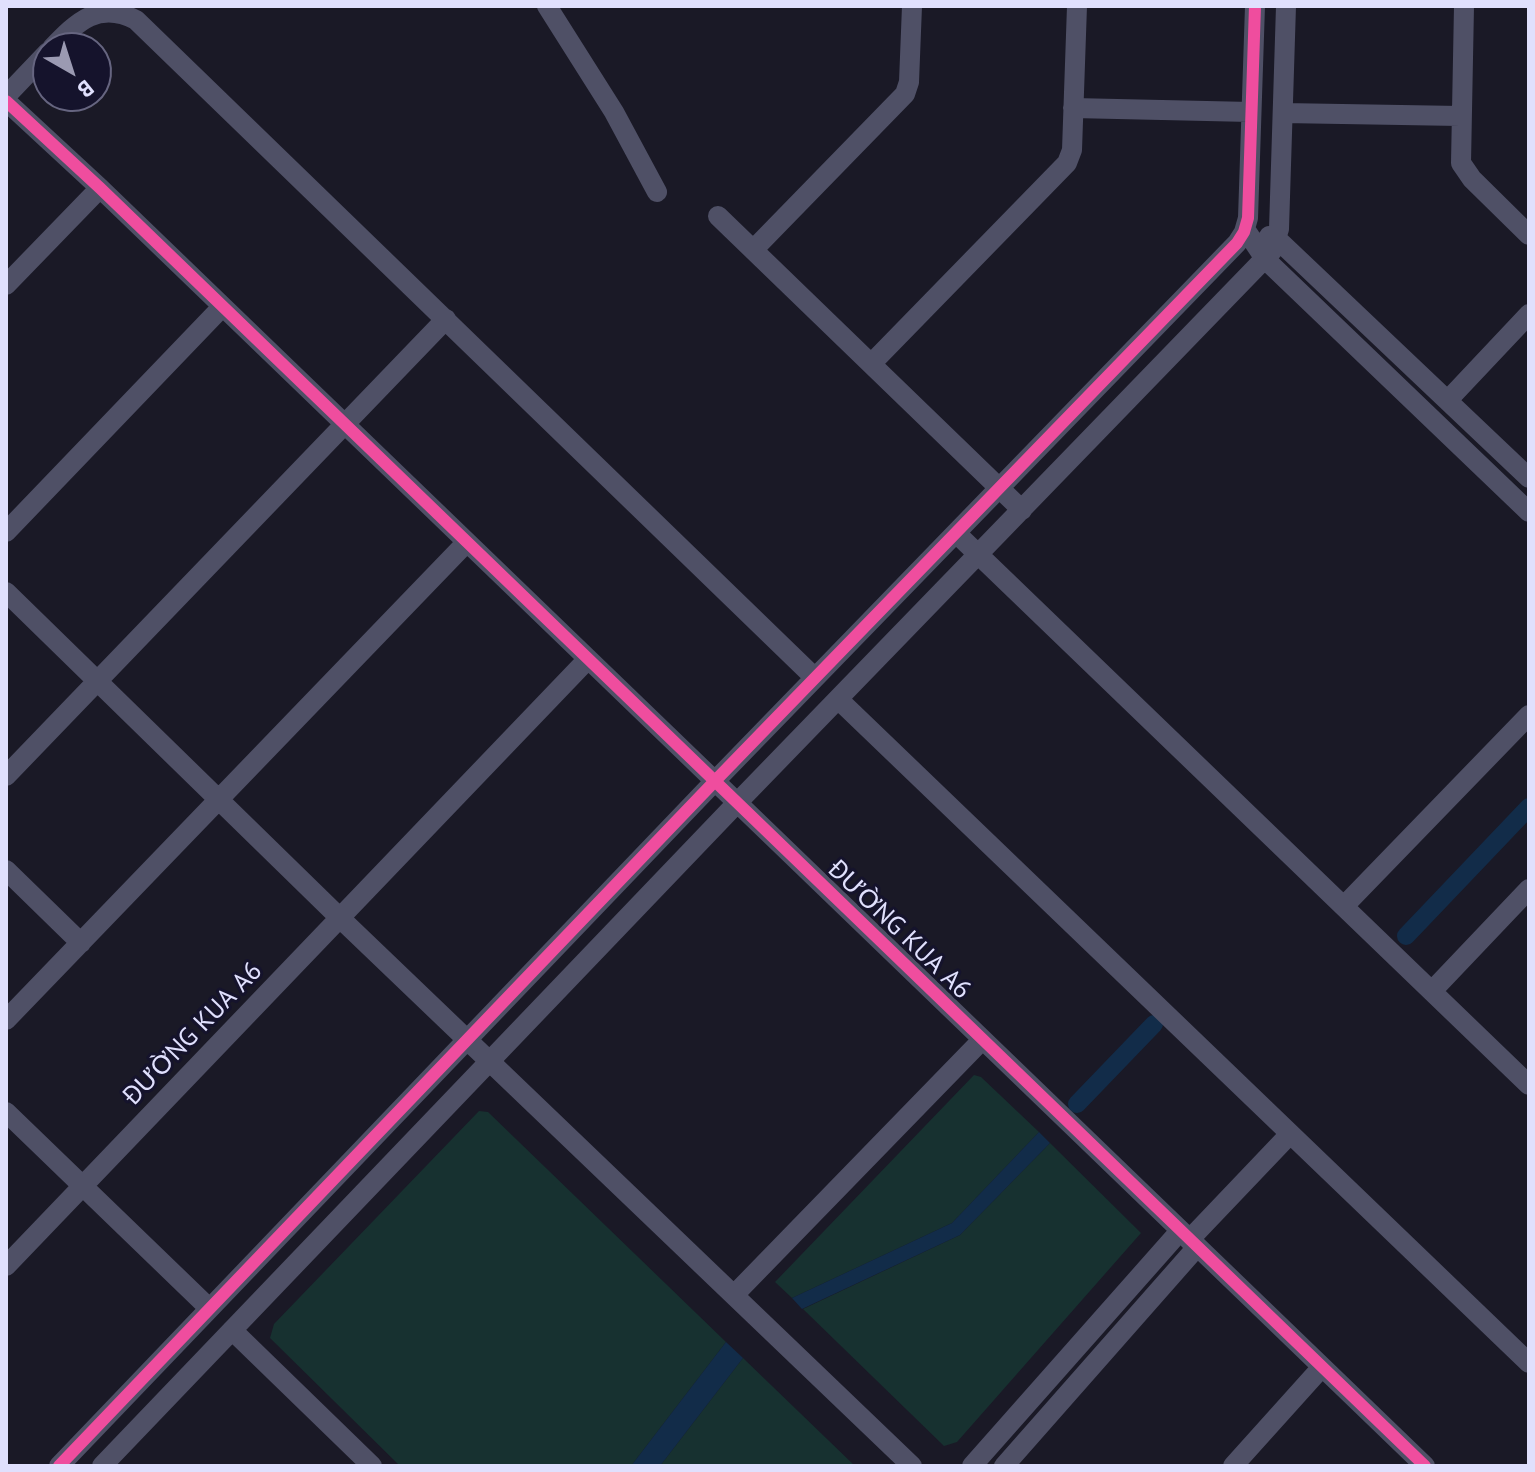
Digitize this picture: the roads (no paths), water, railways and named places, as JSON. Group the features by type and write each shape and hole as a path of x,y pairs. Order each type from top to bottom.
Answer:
{"street":[{"path":"547,6 614,112 657,192"},
{"path":"753,250 905,94 909,82 912,6"},
{"path":"871,364 1064,168 1072,150 1077,6"},
{"path":"1464,6 1461,163 1466,172 1529,235"},
{"path":"69,32 89,13 110,9 128,14 815,678"},
{"path":"59,1466 714,782 1237,243 1245,229 1254,11 1286,12 1277,239 1265,259 736,804 102,1466"},
{"path":"6,99 32,70"},
{"name":"ĐƯỜNG KUA A6","path":"6,99 1425,1466"},
{"path":"1073,108 1251,112"},
{"path":"1283,113 1460,116"},
{"path":"6,285 100,188"},
{"path":"718,216 1022,510"},
{"path":"1245,229 1277,239 1529,478"},
{"path":"1245,229 1265,259 1529,512"},
{"path":"6,532 222,307"},
{"path":"1448,400 1529,314"},
{"path":"6,776 446,319"},
{"path":"956,533 1529,1085"},
{"path":"6,1020 466,543"},
{"path":"6,592 340,918 912,1466"},
{"name":"ĐƯỜNG KUA A6","path":"6,1266 587,660"},
{"path":"838,699 1529,1363"},
{"path":"1344,906 1529,715"},
{"path":"6,870 81,943"},
{"path":"1432,991 1529,889"},
{"path":"734,1295 982,1040"},
{"path":"6,1112 209,1308"},
{"path":"972,1466 1290,1134"},
{"path":"1004,1466 1189,1239"},
{"path":"232,1330 372,1466"},
{"path":"1233,1466 1322,1367"}],"water":[{"path":"1039,1132 1050,1143 960,1235 802,1309 792,1298 952,1223"},
{"path":"726,1342 743,1358 660,1466 631,1466"}],"waterway":[{"path":"1406,936 1529,807"},
{"path":"1077,1104 1154,1024"}]}
